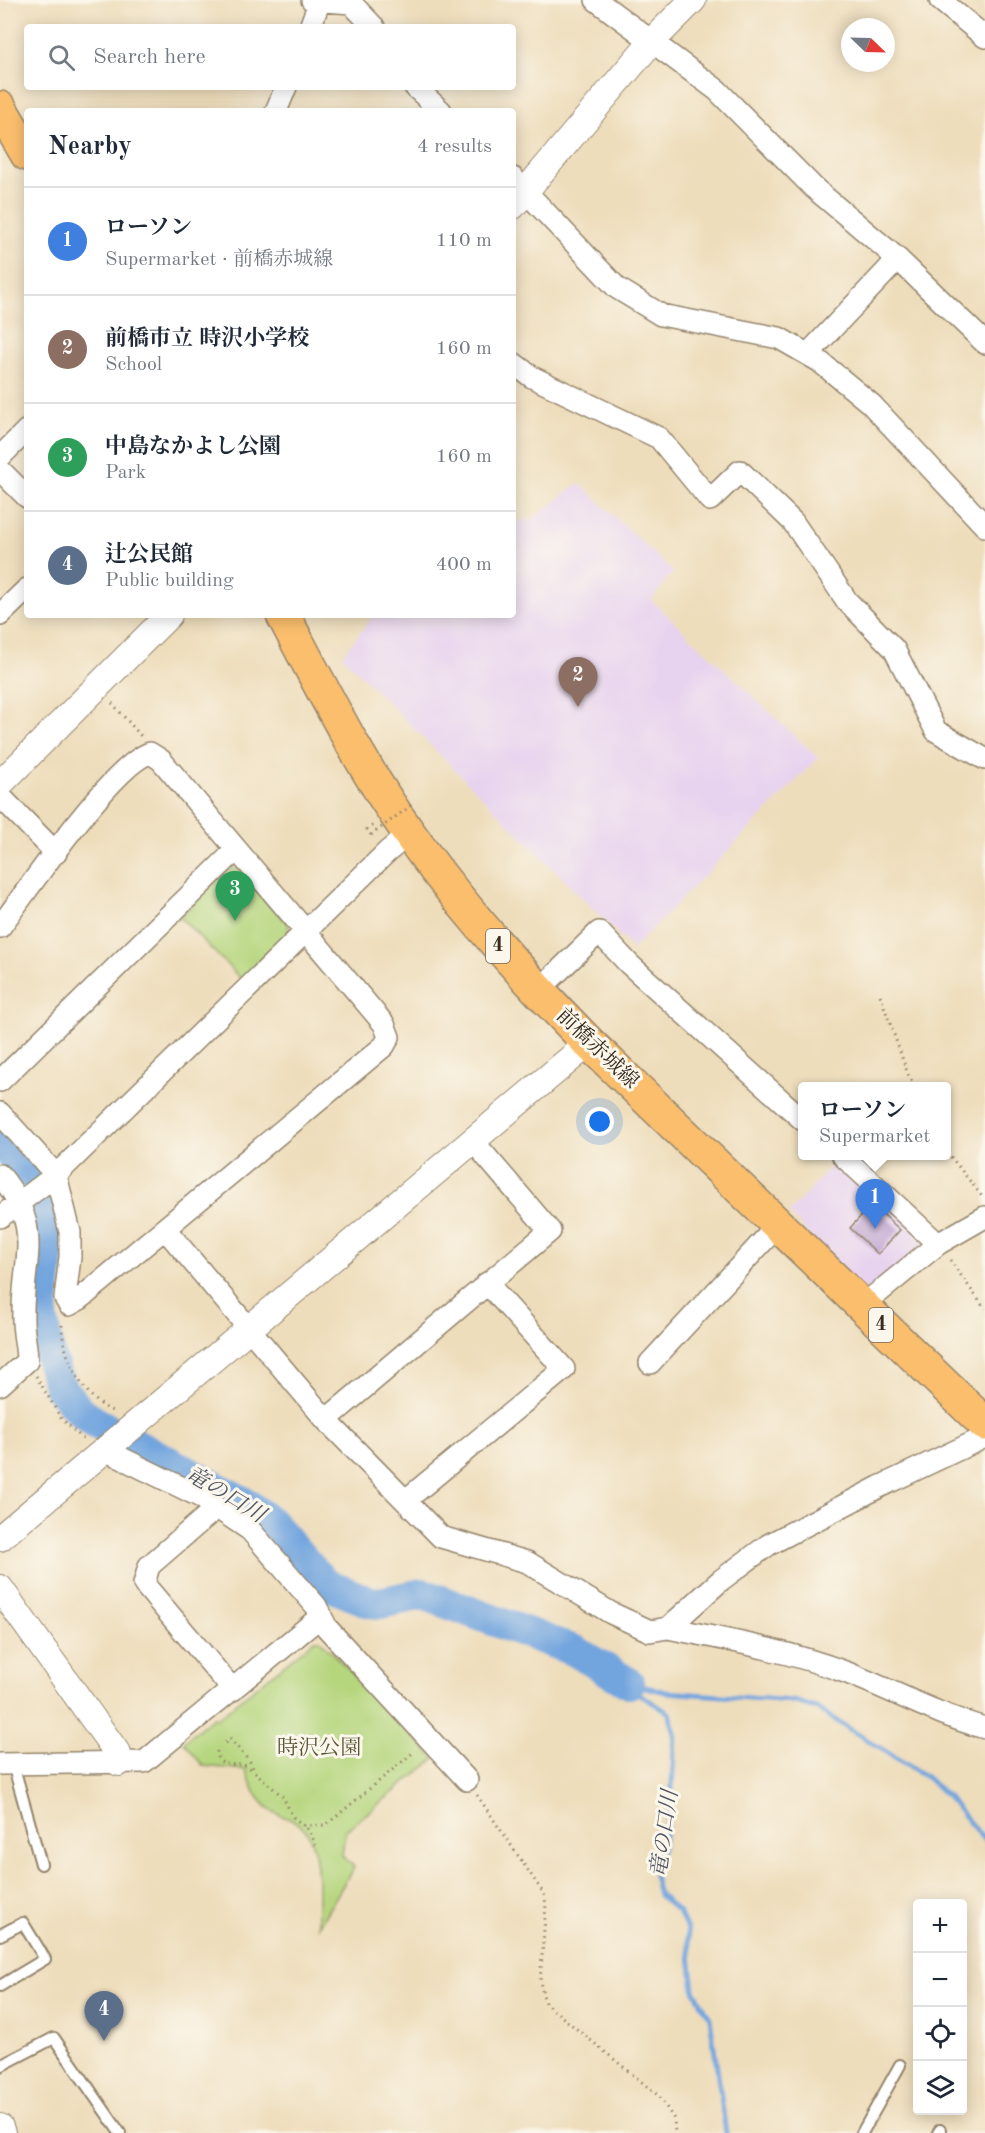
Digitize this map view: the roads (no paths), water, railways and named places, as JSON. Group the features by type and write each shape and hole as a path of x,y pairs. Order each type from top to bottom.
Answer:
{"main road":[{"path":"0,108 24,149"},
{"name":"前橋赤城線","path":"285,618 350,740 411,819 456,897 538,991 589,1043 985,1424"}],"street":[{"path":"596,0 717,90 814,188 898,260 985,343"},
{"path":"693,0 652,41 517,192 617,288 661,315 778,338 808,354 871,404 985,526"},
{"path":"940,0 985,37"},
{"path":"311,24 316,1 351,3 371,24"},
{"path":"277,108 285,90"},
{"path":"418,90 438,108"},
{"path":"808,354 898,260"},
{"path":"516,365 532,377 659,438 710,500 740,471 793,522 847,601 894,649 936,731 985,759"},
{"path":"0,457 24,433"},
{"path":"0,470 24,494"},
{"path":"0,615 24,592"},
{"path":"0,784 166,618"},
{"path":"0,927 106,787 141,756 150,753 161,760 384,1024 389,1037 384,1046 166,1230 80,1299 69,1305 65,1298 70,1257 70,1232 52,1179 0,1113"},
{"path":"0,796 56,853"},
{"path":"0,1217 52,1179 305,932 411,819"},
{"path":"0,1081 236,850"},
{"path":"538,991 599,932 629,963 798,1115"},
{"path":"0,1538 100,1447 126,1420 249,1328 589,1043"},
{"path":"326,1420 550,1232 473,1141"},
{"path":"848,1160 938,1244"},
{"path":"0,1175 21,1202 30,1249 22,1320 27,1361 0,1385"},
{"path":"862,1306 938,1244 985,1217"},
{"path":"650,1363 779,1224"},
{"path":"166,1230 326,1420 441,1537 526,1562 611,1613 650,1631 668,1628 746,1643 844,1672 963,1722 985,1728"},
{"path":"406,1500 564,1369 487,1283"},
{"path":"668,1628 721,1580 768,1545 879,1487 985,1437"},
{"path":"100,1447 201,1497 250,1530 316,1606 320,1617 467,1780"},
{"path":"216,1508 149,1566 144,1584 233,1690"},
{"path":"0,1588 118,1754 119,1763"},
{"path":"6,1764 144,1762 320,1617"},
{"path":"0,2127 2,2133"}],"lane":[{"path":"6,1764 41,1863"},
{"path":"0,1935 23,1923 45,1959 0,1986"},
{"path":"0,2066 54,2038 120,2133"},
{"path":"862,2133 900,2065"}],"waterway":[{"name":"竜の口川","path":"0,1142 32,1175 43,1207 49,1246 42,1316 47,1345 59,1386 78,1409 95,1422 247,1504 271,1523 325,1584 370,1602 380,1603 423,1594 575,1651 629,1683"},
{"name":"竜の口川","path":"629,1683 641,1695 669,1713 675,1733 671,1803 662,1850 654,1875 659,1895 679,1912 687,1929 694,1990 710,2018 726,2133"},
{"name":"竜の口川","path":"629,1683 666,1692 793,1701 816,1708 925,1776 947,1796 985,1841"}],"place":[{"name":"前橋市立 時沢小学校","path":"578,707"},
{"name":"中島なかよし公園","path":"235,921"},
{"name":"ローソン","path":"875,1229"},
{"name":"辻公民館","path":"104,2041"}],"park label":[{"name":"時沢公園","path":"319,1748"}]}
